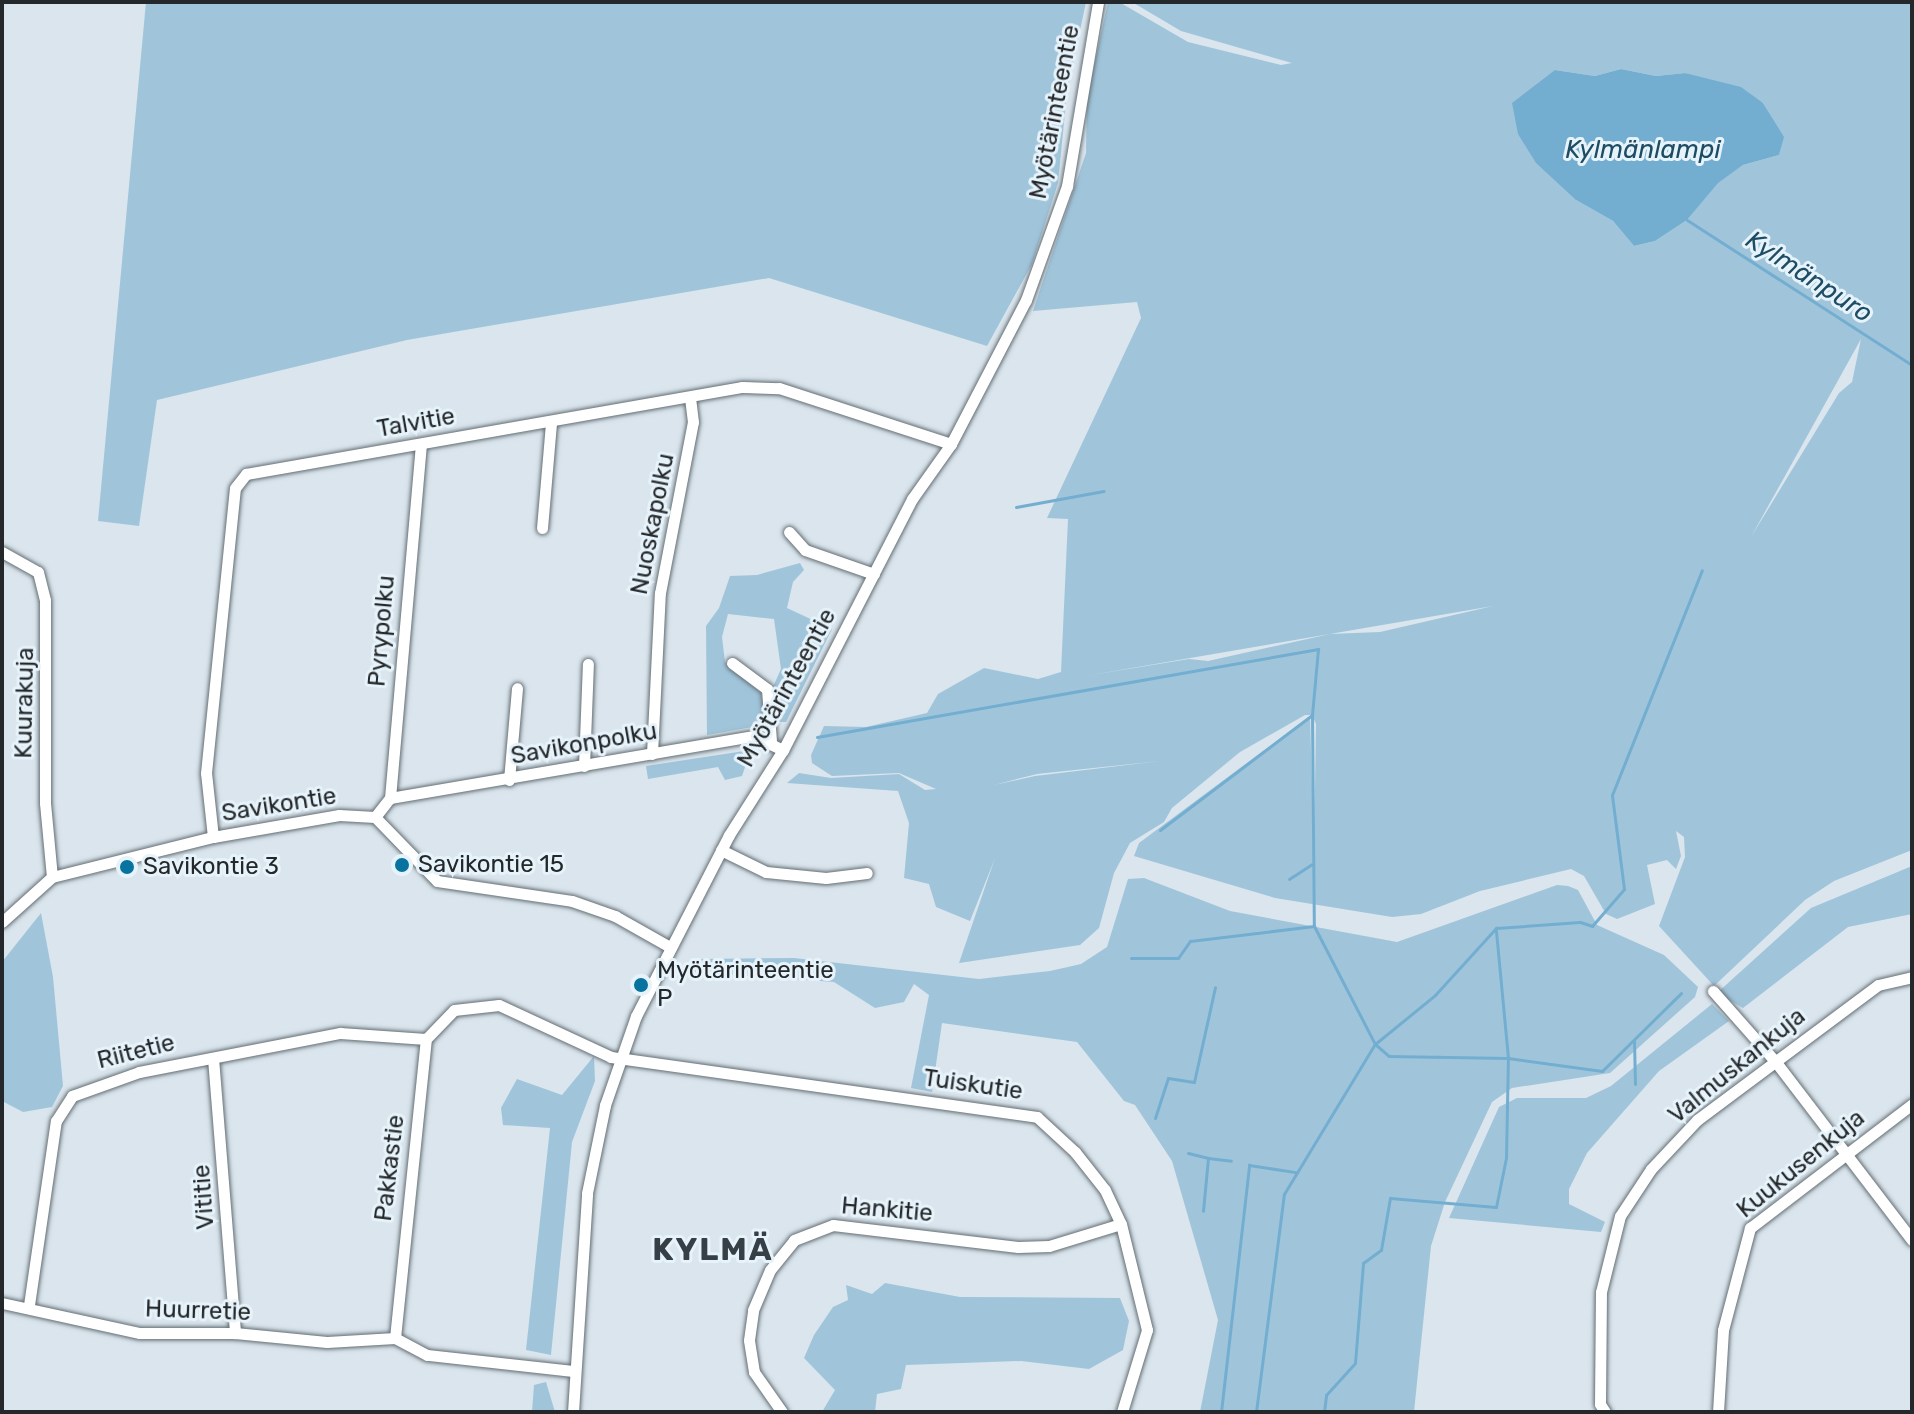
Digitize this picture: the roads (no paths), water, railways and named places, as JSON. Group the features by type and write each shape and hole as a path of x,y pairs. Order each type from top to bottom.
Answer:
{"street":[{"name":"Myötärinteentie","path":"573,1412 573,1371 587,1193 621,1055 670,947 721,850 783,750 912,499 951,444 1026,300 1067,186 1098,2"},
{"name":"Talvitie","path":"213,837 206,781 235,488 246,474 690,399 742,387 779,388 951,444"},
{"name":"Nuoskapolku","path":"652,754 660,593 693,422 690,399"},
{"path":"542,528 551,422"},
{"name":"Pyrypolku","path":"390,798 421,445"},
{"path":"789,532 805,550 874,574"},
{"name":"Kuurakuja","path":"2,552 38,572 45,600 45,803 52,877"},
{"path":"732,663 767,689 771,741 783,750"},
{"path":"584,766 588,664"},
{"path":"509,780 517,688"},
{"name":"Savikonpolku","path":"390,798 754,736 771,741"},
{"path":"390,798 375,817 437,881 572,901 615,916 670,947"},
{"name":"Savikontie","path":"52,877 213,837 339,815 375,817"},
{"path":"721,850 766,872 826,878 867,873"},
{"path":"2,922 52,877"},
{"name":"Valmuskankuja","path":"1605,1412 1600,1404 1601,1292 1620,1216 1651,1169 1697,1120 1878,985 1912,977"},
{"path":"1713,991 1775,1061 1912,1240"},
{"path":"426,1039 454,1010 499,1005 611,1057 621,1055"},
{"name":"Riitetie","path":"29,1305 54,1137 64,1106 72,1096 105,1081 351,1032 426,1039"},
{"name":"Pakkastie","path":"395,1338 426,1039"},
{"name":"Tuiskutie","path":"621,1055 1037,1117 1075,1152 1105,1190 1121,1224 1147,1330 1122,1412"},
{"name":"Vititie","path":"213,1058 235,1333"},
{"name":"Kuukusenkuja","path":"1718,1412 1723,1330 1750,1228 1844,1153 1912,1104"},
{"name":"Hankitie","path":"782,1412 754,1372 749,1340 753,1310 770,1270 794,1240 833,1225 1018,1247 1049,1246 1121,1224"},
{"name":"Huurretie","path":"2,1303 29,1305 140,1333 235,1333 327,1342 395,1338"},
{"path":"395,1338 427,1355 573,1371"}],"water":[{"name":"Kylmänlampi","path":"1621,69 1656,76 1685,73 1741,87 1763,103 1784,137 1779,155 1743,165 1718,183 1687,220 1655,241 1634,246 1613,221 1576,200 1536,163 1518,134 1512,103 1555,70 1595,76"}],"waterway":[{"name":"Kylmänpuro","path":"1687,220 1912,365"},
{"path":"1016,507 1104,491"},
{"path":"1256,1412 1284,1194 1375,1044 1435,995 1496,928 1580,922 1592,926 1624,889 1612,795 1702,570"},
{"path":"817,737 1318,649 1312,715"},
{"path":"1160,830 1312,715 1314,926"},
{"path":"1289,879 1312,864"},
{"path":"1131,958 1178,958 1190,941 1314,926 1375,1044 1389,1056 1508,1058 1602,1071 1681,993"},
{"path":"1324,1412 1326,1395 1355,1363 1363,1263 1381,1250 1390,1198 1496,1207 1506,1158 1508,1058 1496,931"},
{"path":"1155,1118 1168,1078 1194,1082 1215,987"},
{"path":"1634,1040 1635,1084"},
{"path":"1188,1153 1208,1158 1203,1211"},
{"path":"1208,1158 1231,1161"},
{"path":"1221,1412 1249,1165 1295,1172"}],"place":[{"name":"Savikontie 15","path":"402,865"},
{"name":"Savikontie 3","path":"127,867"},
{"name":"Myötärinteentie P","path":"641,985"}],"district":[{"name":"KYLMÄ","path":"713,1249"}]}
